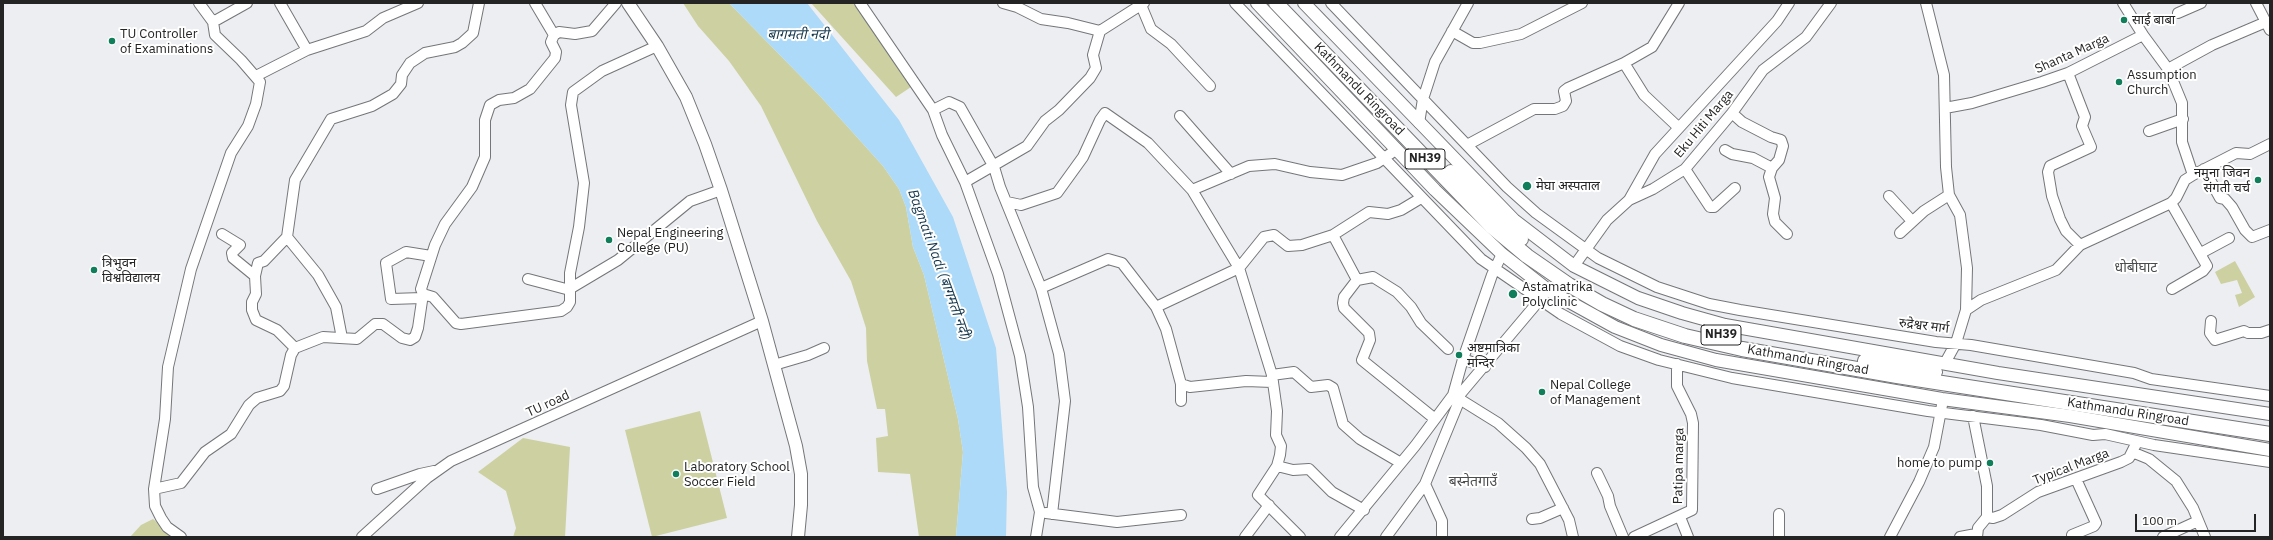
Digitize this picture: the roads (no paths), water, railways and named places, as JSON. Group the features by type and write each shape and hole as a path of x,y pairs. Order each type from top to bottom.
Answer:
{"highway":[{"name":"Kathmandu Ringroad","path":"1276,3 1491,226 1527,256 1569,285 1602,304 1634,319 1685,336 1742,349 1897,376 2270,434"},
{"name":"Kathmandu Ringroad","path":"1288,3 1468,190 1523,241 1574,278 1640,311 1698,330 1764,344 2015,386 2270,425"}],"main road":[{"path":"628,3 657,46 686,97 705,144 721,190 762,321 796,446 801,474 801,505 798,537"},
{"path":"1257,3 1452,207 1502,254 1548,290 1615,327 1684,352 1716,360 1942,399 2070,416 2270,450"},
{"path":"1304,3 1514,220 1574,266 1626,293 1682,313 1725,325 1945,363 2270,414"}],"street":[{"path":"181,537 167,527 155,506 154,489 165,419 168,367 191,269 231,153 247,129 256,104 260,82 256,76 215,35 213,22 199,3"},
{"path":"213,22 247,3"},
{"path":"280,3 307,50"},
{"path":"256,76 307,50 366,31 383,18 418,3"},
{"path":"295,348 277,330 256,320 252,302 256,294 255,276 258,262 264,260 287,237 295,180 331,119 372,106 392,94 401,84 402,75 410,64 425,53 455,47 462,42 473,33 478,3"},
{"path":"535,3 554,35"},
{"path":"295,348 323,337 357,339 375,324 383,324 402,338 410,340 415,337 418,328 422,289 431,256 445,224 472,187 485,157 485,120 490,105 499,100 514,98 530,89 555,58 556,52 551,42 554,35 559,32 575,34 592,31 616,3"},
{"path":"860,3 933,110 942,135 965,182 998,274 1020,356 1028,407 1033,487 1040,512 1036,537"},
{"path":"1003,3 1017,7 1041,19 1068,23 1100,31"},
{"path":"1235,3 1383,159 1481,259 1540,301 1620,346 1677,364 1732,378 2093,435 2105,434 2137,442 2270,462"},
{"name":"रुद्रेश्वर मार्ग","path":"1331,3 1507,187 1536,213 1585,248 1623,272 1650,284 1709,304 1954,346 2134,373 2151,379 2270,396"},
{"path":"1419,123 1423,99 1435,62 1468,3"},
{"path":"1452,31 1473,43 1480,43 1521,34 1582,3"},
{"path":"1467,145 1534,109 1555,109 1563,106 1566,101 1564,91 1568,88 1624,63 1652,47 1679,3"},
{"path":"1629,200 1655,154 1777,21 1789,3"},
{"name":"Eku Hiti Marga","path":"1574,266 1585,248 1607,220 1629,200 1653,189 1685,169 1732,113 1763,70 1806,37 1831,3"},
{"path":"1926,3 1944,76 1945,153 1949,195 1960,215 1967,268 1966,310 1954,346 1945,363"},
{"path":"2123,3 2143,35 2168,69 2182,103 2183,148 2188,156 2192,175"},
{"path":"2178,13 2201,3"},
{"path":"2168,69 2212,45 2268,26 2256,3"},
{"path":"965,182 994,167 1027,146 1045,121 1059,110 1090,78 1096,68 1093,55 1100,31 1142,4 1151,29 1171,44 1210,86"},
{"name":"Shanta Marga","path":"1945,108 1972,103 2068,73 2143,35"},
{"path":"431,256 406,252 386,263 391,299 422,296 433,297 456,323 461,324 561,312 570,302 570,273 579,227 584,182 571,105 573,92 582,84 602,71 657,46"},
{"path":"1624,63 1644,95 1678,128"},
{"path":"2068,73 2085,117 2082,126 2091,147 2050,166 2048,172 2052,196 2060,219 2066,231 2080,245"},
{"path":"933,110 949,102 960,108 994,167 1041,288 1059,354 1064,401 1052,514"},
{"path":"1007,202 1021,205 1057,193 1083,157 1100,120 1105,113 1148,143 1192,190 1239,268 1272,378 1277,411 1276,435 1281,446 1277,466 1258,495 1300,537"},
{"path":"1732,113 1742,122 1770,137 1781,140 1783,146 1779,160 1772,168 1769,177 1775,198 1773,214 1775,222 1787,234"},
{"path":"1180,116 1232,174"},
{"path":"2148,131 2183,119"},
{"path":"1966,310 1981,300 2056,270 2080,245 2171,203 2176,198 2185,180 2192,175 2236,153 2250,154 2270,144"},
{"path":"1192,190 1248,166 1275,164 1310,172 1342,175 1377,163 1397,149"},
{"path":"1725,150 1732,154 1753,158 1772,168"},
{"path":"1685,169 1710,208 1714,207 1736,188"},
{"path":"2204,169 2220,198 2225,199 2232,207 2245,230 2252,237 2270,230"},
{"path":"528,279 571,288 618,260 690,201 721,190"},
{"path":"1900,233 1912,221 1949,195"},
{"path":"1889,196 1912,221"},
{"path":"1156,307 1239,268 1264,237 1274,235 1288,246 1302,245 1333,235 1369,212 1388,214 1401,210 1421,198"},
{"path":"2171,203 2201,253 2207,266 2172,289"},
{"path":"222,234 240,245 232,253 233,258 255,276"},
{"path":"1333,235 1357,280"},
{"path":"287,237 318,275 336,307 342,338"},
{"path":"2201,253 2229,238"},
{"path":"1386,537 1425,484 1457,398 1467,343 1502,254"},
{"path":"1041,288 1108,259 1116,259 1122,263 1156,307 1166,329 1181,384 1181,401"},
{"path":"1435,419 1362,360 1370,340 1369,334 1344,308 1344,297 1357,280 1373,278 1397,292 1411,307 1421,323 1448,350"},
{"path":"1340,537 1364,510 1435,419 1457,398 1548,290"},
{"name":"TU road","path":"362,537 451,461 762,321"},
{"path":"2210,321 2210,333 2215,340 2244,331 2248,333 2261,334 2270,330"},
{"path":"154,489 182,483 205,452 232,434 249,405 257,398 280,391 284,386 295,348"},
{"path":"774,365 808,355 824,348"},
{"path":"1463,359 1484,367"},
{"name":"Patipa marga","path":"1634,537 1680,517 1692,510 1691,459 1693,439 1691,414 1677,386 1677,364"},
{"path":"1181,384 1190,387 1272,378 1294,372 1311,387 1328,385 1333,388 1343,424 1360,438 1401,463"},
{"path":"1457,398 1498,423 1526,448 1540,464 1569,520 1572,537"},
{"path":"1890,537 1919,482 1934,447 1942,399"},
{"path":"1960,537 1977,535 1978,528 1987,517 1986,473 1973,416"},
{"name":"Typical Marga","path":"1987,517 1993,518 2002,515 2038,492 2129,458 2137,442"},
{"path":"2132,452 2149,459 2176,481 2187,496 2205,537"},
{"path":"1277,466 1293,470 1309,469 1332,492 1364,510"},
{"path":"377,490 420,474 438,471"},
{"path":"1596,473 1608,496 1610,506 1623,537"},
{"path":"2072,535 2094,526 2096,523 2076,479"},
{"path":"1425,484 1442,521 1442,537"},
{"path":"1245,537 1269,505"},
{"path":"1532,519 1546,516 1563,508"},
{"path":"1040,512 1117,522 1181,515"},
{"path":"1779,514 1779,537"},
{"path":"1680,517 1688,537"},
{"path":"2163,537 2198,521"}],"water":[{"name":"बागमती नदी","path":"729,3 807,3 899,120 953,217 996,348 1007,492 1006,537 956,537 963,452 958,419 924,275 913,247 906,207 899,189 883,166 820,96"}],"place":[{"name":"साई बाबा","path":"2124,20"},
{"name":"TU Controller of Examinations","path":"112,41"},
{"name":"Assumption Church","path":"2119,82"},
{"name":"नमुना जिवन संगती चर्च","path":"2258,180"},
{"name":"मेघा अस्पताल","path":"1527,186"},
{"name":"Nepal Engineering College (PU)","path":"609,240"},
{"name":"त्रिभुवन विश्वविद्यालय","path":"94,270"},
{"name":"Astamatrika Polyclinic","path":"1513,294"},
{"name":"अष्टमात्रिका मन्दिर","path":"1459,355"},
{"name":"Nepal College of Management","path":"1542,392"},
{"name":"home to pump","path":"1990,463"},
{"name":"Laboratory School Soccer Field","path":"676,474"}],"district":[{"name":"धोबीघाट","path":"2136,268"},
{"name":"बस्नेतगाउँ","path":"1473,482"}],"water label":[{"name":"Bagmati Nadi (बागमती नदी)","path":"939,265"}]}
